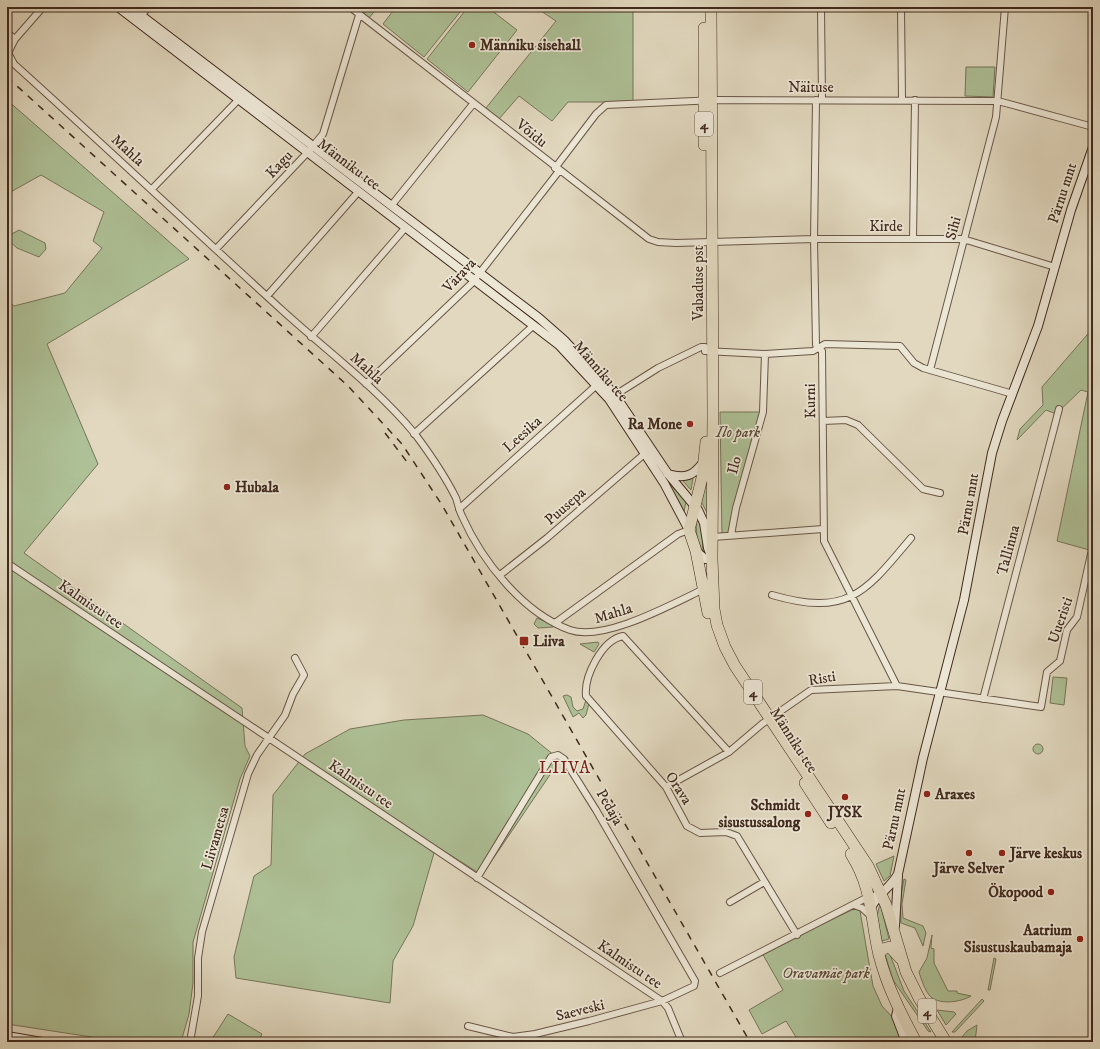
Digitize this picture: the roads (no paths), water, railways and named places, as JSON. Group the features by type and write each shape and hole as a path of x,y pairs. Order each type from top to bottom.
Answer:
{"highway":[{"name":"Vabaduse pst","path":"703,7 708,101"},
{"name":"Vabaduse pst","path":"689,530 705,459 709,241 708,101 711,7"},
{"name":"Vabaduse pst","path":"708,350 713,536 712,559"},
{"name":"Männiku tee","path":"689,530 696,550 716,641 727,663 868,866 875,902"},
{"name":"Männiku tee","path":"712,559 714,609 722,640 735,666 768,720"},
{"name":"Pärnu mnt","path":"875,902 894,931 901,958 941,1041"},
{"name":"4","path":"875,902 879,954 888,986 916,1042"},
{"path":"879,954 882,949 890,947 901,958"}],"street":[{"path":"7,33 15,39 43,7"},
{"name":"Männiku tee","path":"118,7 139,19 311,149 392,206 559,345 600,382"},
{"name":"Männiku tee","path":"130,7 139,19"},
{"path":"139,19 148,7"},
{"name":"Võidu","path":"351,7 359,15 648,239 658,242 676,243 709,241"},
{"name":"Kurni","path":"821,7 814,239 816,345 822,351 824,541 897,686"},
{"path":"901,7 902,100"},
{"name":"Sihi","path":"930,370 996,116 1004,7"},
{"name":"Kagu","path":"216,249 311,149 323,134 359,15"},
{"name":"Mahla","path":"15,39 8,53 14,64 267,296 366,384 414,434 440,471 457,500 461,515 478,545 518,598 533,610 555,623 571,630 585,633 597,632 650,614 704,590"},
{"path":"152,189 241,96"},
{"path":"913,239 915,100"},
{"name":"Näituse","path":"557,169 596,114 606,105 708,101 998,101 1093,127"},
{"path":"392,206 473,104"},
{"name":"Pärnu mnt","path":"894,931 898,874 923,758 964,600 992,453 1038,326 1071,210 1093,147"},
{"name":"Männiku tee","path":"311,149 359,191 406,227 552,329 600,382 668,474 694,505 704,523 708,548 712,559"},
{"name":"Värava","path":"366,384 477,277 557,169"},
{"path":"267,296 359,191"},
{"path":"311,336 406,227"},
{"name":"Kirde","path":"709,241 963,239 1055,267"},
{"path":"414,434 534,324"},
{"path":"612,397 658,368 701,347 708,350 765,354 813,351 825,344 900,346 914,363 930,370 1013,394"},
{"name":"Ilo","path":"731,536 736,508 763,412 765,354"},
{"name":"Leesika","path":"459,509 600,382"},
{"name":"Männiku tee","path":"612,397 689,530"},
{"name":"Tallinna","path":"983,699 1059,409"},
{"path":"823,421 846,420 858,425 923,489 940,493"},
{"path":"645,454 654,454"},
{"name":"Puusepa","path":"500,575 547,538 645,454"},
{"path":"668,474 679,477 688,476 696,471 705,459"},
{"path":"713,536 824,529"},
{"path":"555,623 678,534 689,530"},
{"path":"772,595 791,600 818,604 841,600 858,594 873,581 911,538"},
{"path":"696,550 705,560 712,559"},
{"name":"Uueristi","path":"940,692 1041,708 1047,672 1060,661 1067,630 1077,617 1091,554"},
{"name":"Kalmistu tee","path":"7,563 662,1001 668,1008 682,1042"},
{"name":"Orava","path":"729,752 623,636 613,639 606,644 600,652 587,682 586,696 666,786 687,826 694,831 726,832 738,836 764,882 797,935"},
{"name":"Liivametsa","path":"190,1042 198,996 198,958 202,932 240,797 248,774 269,738 285,715 293,694 304,675 295,658"},
{"name":"Risti","path":"666,786 729,752 768,720 812,690 897,686 940,692"},
{"name":"Pedaja","path":"477,878 551,757 558,755 564,759 571,768 596,810 695,981 694,986"},
{"name":"Pärnu mnt","path":"875,902 891,885 898,874"},
{"path":"730,902 764,882"},
{"path":"854,905 862,908 875,902"},
{"path":"720,973 854,905 875,902"},
{"name":"Saeveski","path":"468,1026 513,1036 535,1034 662,1001 694,986"},
{"path":"898,1008 896,1016 906,1042"},
{"path":"7,1036 42,1042"}],"railway":[{"path":"7,77 348,386 402,444 442,505 750,1042"},
{"path":"385,433 407,462"}],"place":[{"name":"Männiku sisehall","path":"472,45"},
{"name":"Ra Mone","path":"690,424"},
{"name":"Hubala","path":"227,487"},
{"name":"Liiva","path":"524,641"},
{"name":"Araxes","path":"927,794"},
{"name":"JYSK","path":"845,797"},
{"name":"Schmidt sisustussalong","path":"808,814"},
{"name":"Järve Selver","path":"969,853"},
{"name":"Järve keskus","path":"1002,853"},
{"name":"Ökopood","path":"1051,892"},
{"name":"Aatrium Sisustuskaubamaja","path":"1080,939"}],"district":[{"name":"LIIVA","path":"565,767"}],"park label":[{"name":"Ilo park","path":"738,432"},
{"name":"Oravamäe park","path":"826,973"}]}
